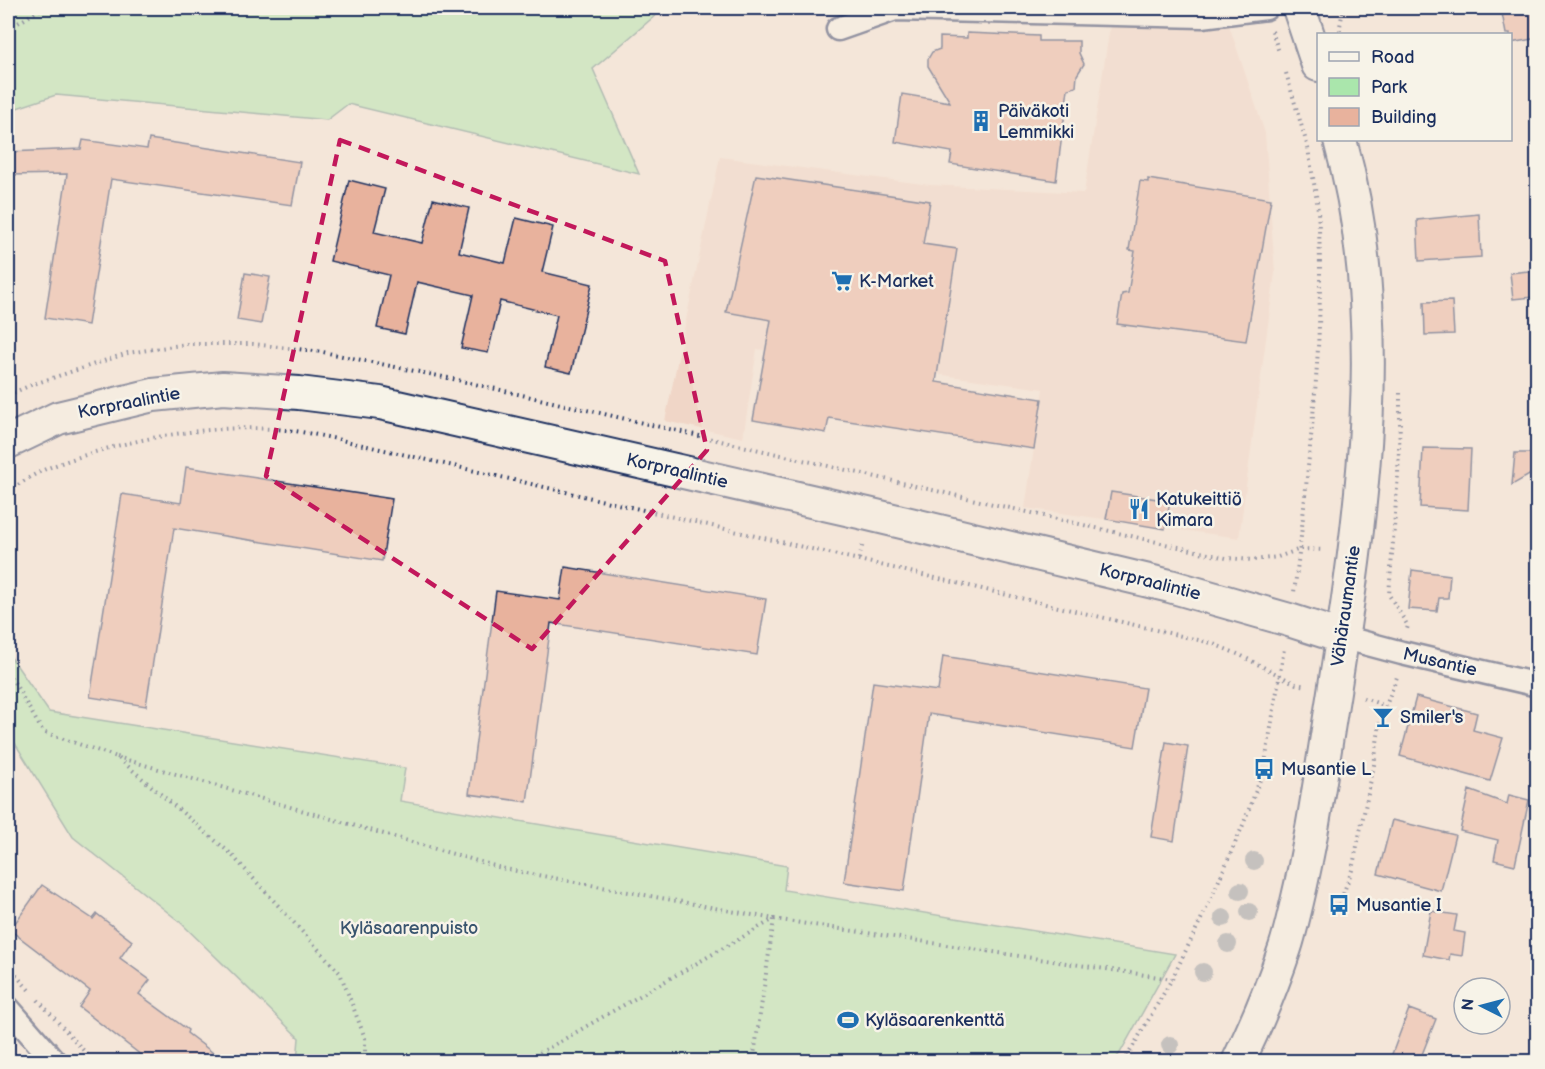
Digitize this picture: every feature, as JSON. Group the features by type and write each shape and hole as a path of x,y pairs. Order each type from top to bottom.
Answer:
{"street":[{"path":"838,28 895,9 1202,16 1265,8"},
{"path":"1299,8 1317,62"},
{"name":"Vähäraumantie","path":"1238,1062 1254,1029 1286,947 1307,862 1355,556 1364,474 1368,376 1366,302 1359,226 1340,141"},
{"name":"Korpraalintie","path":"8,442 58,418 153,395 223,388 299,393 380,403 1170,586 1342,637"},
{"name":"Musantie","path":"1342,637 1538,685"},
{"path":"8,1008 55,1062"}],"path":[{"path":"8,30 43,8"},
{"path":"1265,8 1281,58"},
{"path":"1341,33 1344,8"},
{"path":"1124,1062 1172,979 1243,825 1264,769 1280,676 1300,549 1317,370 1319,283 1318,210 1308,148 1285,68"},
{"path":"8,491 46,469 109,448 171,434 243,428 296,431 1211,643 1296,684 1368,699 1386,706"},
{"path":"876,478 1226,558 1253,560 1278,557 1300,549 1318,549 1355,556"},
{"path":"8,672 43,732 117,757 505,869 774,919 1172,979"},
{"path":"117,757 230,853 340,973 366,1038 365,1062"},
{"path":"524,1062 774,919"},
{"path":"753,1062 774,919"},
{"path":"8,966 30,990"},
{"path":"37,998 94,1062"}],"highlighted area":[{"path":"340,140 665,261 707,450 532,649 266,476"}],"shaded area":[{"path":"1225,13 1265,133 1275,273 1239,538 1025,508 1043,389 757,349 743,438 665,421 720,157 930,185 1084,193 1112,14"}],"green space":[{"path":"8,8 664,8 593,69 639,174 348,104 327,120 56,95 8,111"},
{"name":"Kyläsaarenpuisto","path":"8,653 49,712 405,768 400,801 787,866 784,890 1175,954 1114,1061 297,1061 299,1038 180,922 73,837 8,732"}],"building":[{"path":"1501,8 1538,8 1538,38 1512,43 1512,33 1506,33"},
{"name":"Päiväkoti Lemmikki","path":"967,33 1039,36 1039,41 1079,41 1079,53 1084,64 1077,75 1076,87 1068,89 1056,181 950,164 952,152 895,142 902,94 950,102 928,66 928,59 932,52 940,49 940,37 967,38"},
{"path":"149,139 300,162 292,205 111,179 88,325 45,318 67,174 8,175 8,152 81,149 83,140 147,149"},
{"path":"756,175 930,201 923,244 957,249 936,382 1042,399 1034,449 829,418 826,433 753,420 771,320 726,312"},
{"path":"1148,179 1271,199 1246,341 1117,324 1122,294 1128,293 1135,251 1129,250 1140,181 1148,182"},
{"path":"349,180 385,189 374,232 422,243 433,199 469,208 459,252 505,263 516,218 553,227 542,272 592,284 571,373 545,367 557,315 500,301 488,353 461,348 473,295 417,282 405,334 377,328 389,275 330,261"},
{"path":"1479,214 1481,257 1419,261 1417,220"},
{"path":"1538,270 1538,293 1534,293 1534,297 1513,299 1510,273"},
{"path":"245,273 270,277 261,324 237,320"},
{"path":"1452,301 1454,334 1425,335 1424,302"},
{"path":"1423,448 1471,449 1468,510 1420,507"},
{"path":"1515,453 1538,453 1538,470 1512,485"},
{"path":"186,467 392,499 382,561 174,528 146,706 90,697 122,494 181,503"},
{"path":"1111,492 1170,501 1165,529 1106,519"},
{"path":"565,567 766,599 757,655 551,623 527,802 469,794 496,591 560,600"},
{"path":"1412,570 1450,575 1448,598 1439,598 1437,611 1408,609"},
{"path":"943,656 1145,688 1135,747 929,714 904,891 844,882 873,682 938,691"},
{"path":"1416,697 1477,713 1473,730 1503,738 1490,781 1400,756"},
{"path":"1166,742 1188,746 1174,841 1151,837"},
{"path":"1469,790 1507,804 1509,795 1529,800 1515,865 1494,860 1498,840 1460,831"},
{"path":"1392,820 1455,835 1441,891 1378,874"},
{"path":"42,885 93,919 97,914 132,941 120,958 150,980 139,994 188,1030 187,1033 225,1062 150,1062 79,1007 90,991 10,930"},
{"path":"1431,911 1457,915 1454,931 1465,933 1462,956 1450,954 1449,960 1423,955"},
{"path":"1409,1009 1436,1019 1419,1062 1389,1062"}],"place":[{"name":"Päiväkoti Lemmikki","path":"981,121"},
{"name":"K-Market","path":"842,281"},
{"name":"Katukeittiö Kimara","path":"1139,509"},
{"name":"Smiler's","path":"1383,717"},
{"name":"Musantie L","path":"1264,769"},
{"name":"Musantie I","path":"1339,905"},
{"name":"Kyläsaarenkenttä","path":"848,1020"}]}
